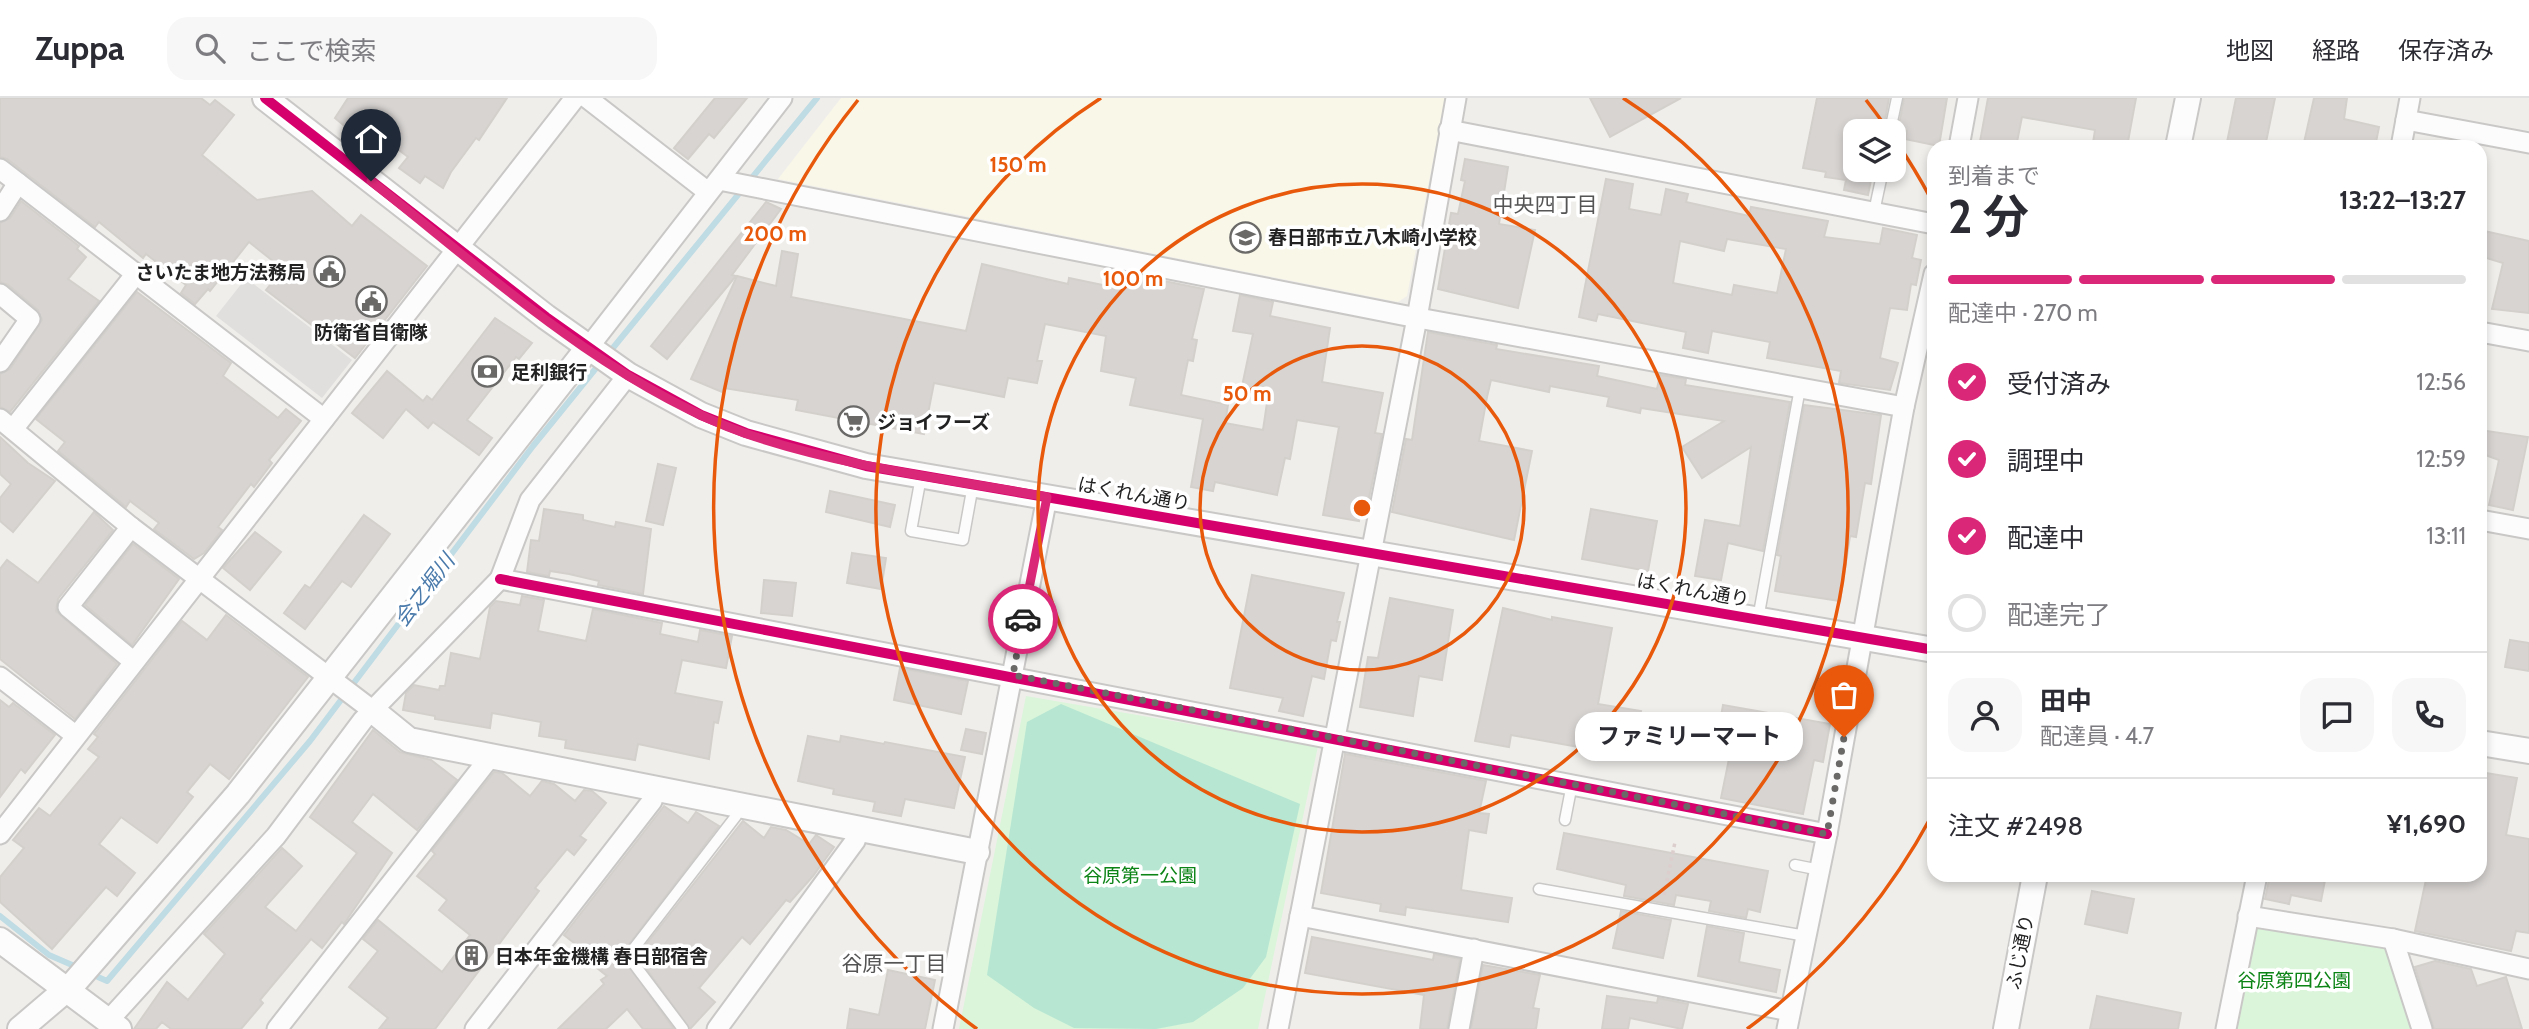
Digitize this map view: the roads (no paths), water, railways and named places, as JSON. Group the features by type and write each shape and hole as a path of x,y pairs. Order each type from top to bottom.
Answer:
{"street":[{"name":"はくれん通り","path":"265,98 592,351 623,372 701,415 746,433 866,466 1927,649"},
{"path":"0,834 575,98"},
{"path":"587,98 718,184 760,188 1417,318 1904,407"},
{"path":"20,1029 76,980 335,681 592,351 782,98"},
{"path":"1278,1029 1369,551 1417,318 1456,98"},
{"path":"1960,140 1968,98"},
{"path":"2180,140 2188,98"},
{"path":"2402,140 2410,98"},
{"path":"2406,120 2529,143"},
{"path":"1449,130 1927,223"},
{"path":"0,169 324,419"},
{"path":"0,211 18,183"},
{"path":"135,275 7,424 131,527 409,740 655,791 977,852"},
{"path":"0,294 30,318 0,362"},
{"path":"1300,916 1474,948 1789,1020 1827,834 1904,407 1927,309"},
{"path":"2487,333 2529,341"},
{"path":"0,940 76,980 114,1025 276,836 366,705 500,579 530,500 623,372"},
{"path":"943,1029 1047,497"},
{"path":"2487,521 2529,529"},
{"path":"131,527 68,607 134,662"},
{"path":"500,579 1013,675 1827,834"},
{"path":"2,682 75,735"},
{"path":"2487,744 2529,751"},
{"path":"277,1029 491,756"},
{"path":"475,1029 652,801 655,791"},
{"path":"723,1027 855,841 859,830"},
{"name":"ふじ通り","path":"2006,1029 2034,882"},
{"path":"2227,1029 2255,882"},
{"path":"2248,916 2393,939 2529,969"},
{"path":"2393,939 2423,1029"},
{"path":"1459,1029 1474,948"}],"lane":[{"path":"1893,119 1897,98"},
{"path":"1874,212 1880,182"},
{"path":"1758,619 1800,388"},
{"path":"921,475 911,531 963,540 973,485"},
{"path":"1565,820 1572,784"},
{"path":"683,1029 628,956 736,816 738,807"},
{"path":"1796,865 1820,870"},
{"path":"1539,890 1806,936"}],"waterway":[{"name":"会之堀川","path":"608,354 817,98"},
{"name":"会之堀川","path":"89,973 107,981 310,741 533,446 601,362"},
{"name":"会之堀川","path":"0,916 49,955 79,968"}],"place":[{"name":"春日部市立八木崎小学校","path":"1245,237"},
{"name":"さいたま地方法務局","path":"329,272"},
{"name":"防衛省自衛隊","path":"371,301"},
{"name":"足利銀行","path":"488,372"},
{"name":"ジョイフーズ","path":"854,422"},
{"name":"ファミリーマート","path":"1844,737"},
{"name":"日本年金機構 春日部宿舎","path":"472,956"}],"district":[{"name":"中央四丁目","path":"1545,204"},
{"name":"谷原一丁目","path":"894,963"}],"park label":[{"name":"谷原第一公園","path":"1140,875"},
{"name":"谷原第四公園","path":"2294,980"}]}
